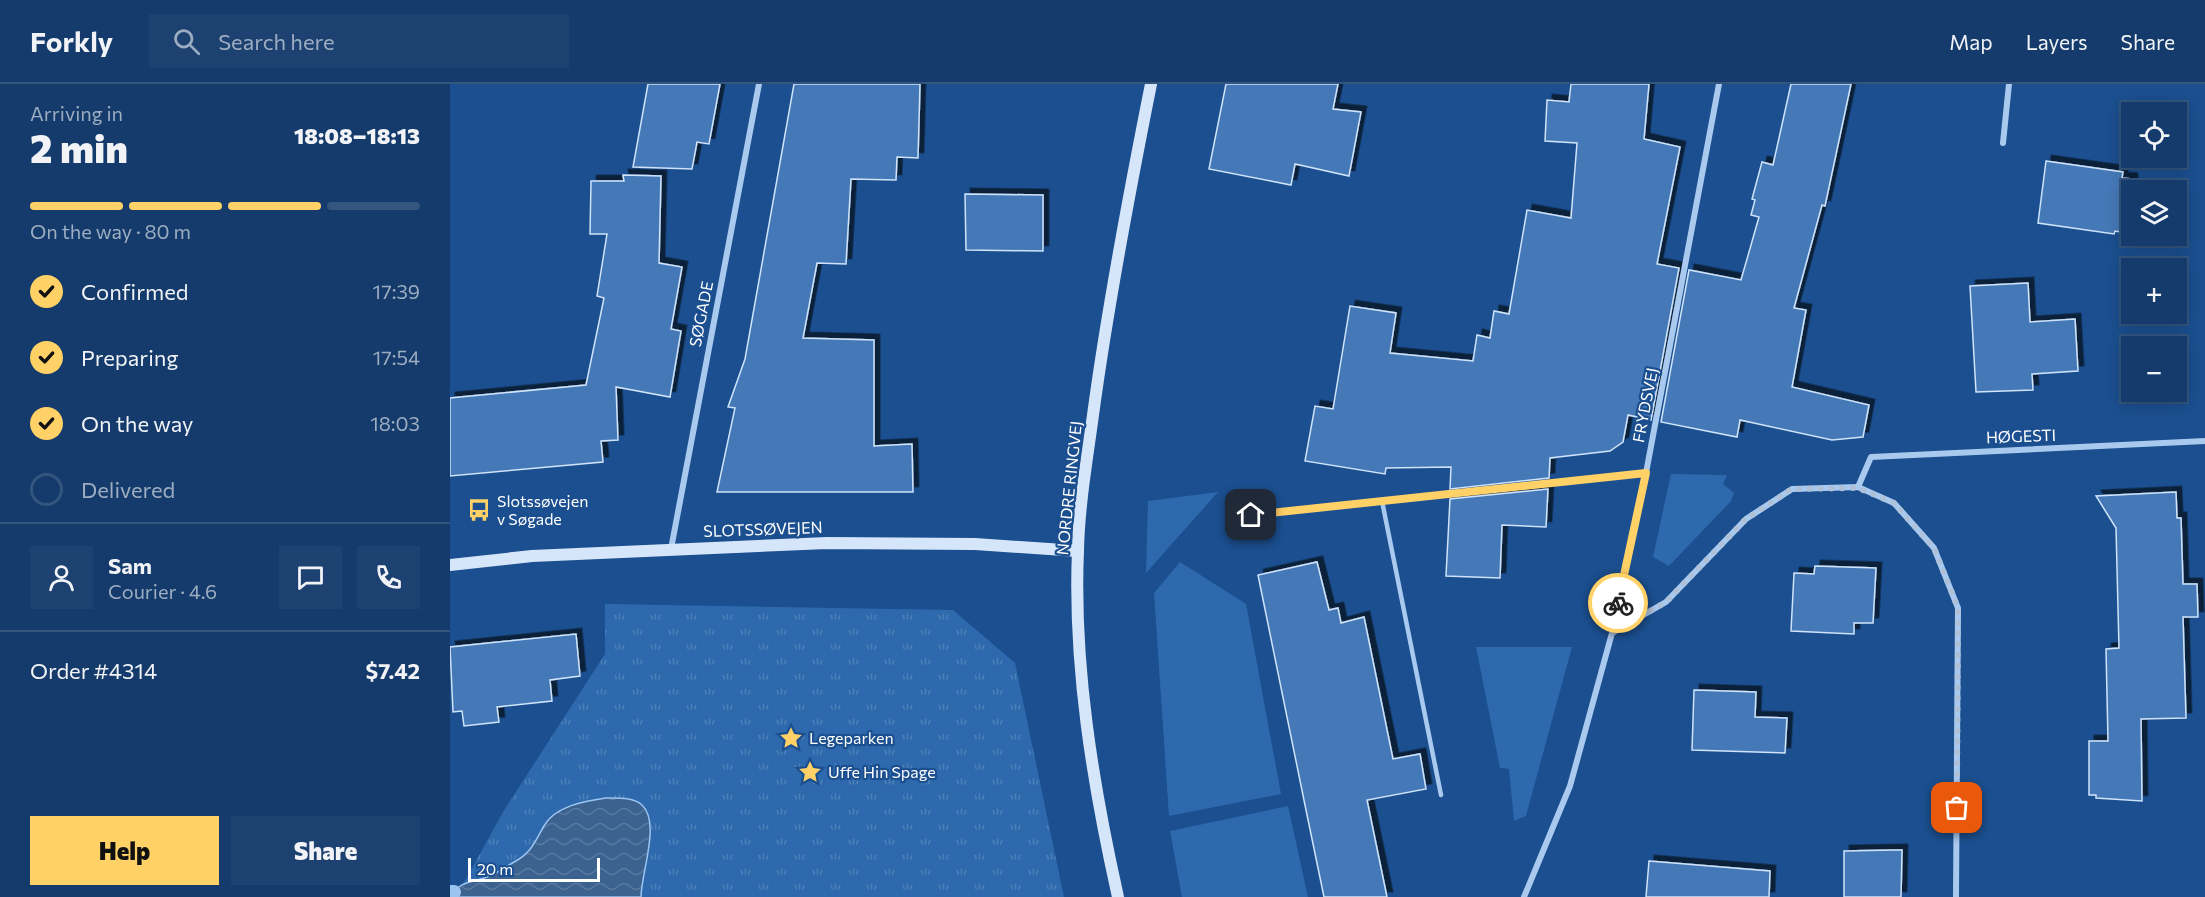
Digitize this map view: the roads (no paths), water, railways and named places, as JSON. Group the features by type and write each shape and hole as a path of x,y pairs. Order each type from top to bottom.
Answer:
{"main road":[{"name":"NORDRE RINGVEJ","path":"1118,897 1088,722 1079,638 1077,551 1081,500 1106,315 1151,84"},
{"name":"SLOTSSØVEJEN","path":"450,565 532,556 838,543 975,544 1077,551"}],"street":[{"name":"SØGADE","path":"671,549 759,84"},
{"name":"FRYDSVEJ","path":"1524,897 1570,786 1612,633 1646,473 1719,84"},
{"path":"2002,143 2009,84"},
{"name":"HØGESTI","path":"1858,488 1871,457 2205,441"},
{"path":"1251,515 1646,473"},
{"path":"1612,633 1666,602 1746,519 1792,489 1858,488 1894,503 1934,548 1958,608 1956,897"}],"lane":[{"path":"1382,501 1441,795"}],"water":[{"path":"606,798 625,798 639,802 647,813 650,836 641,897 453,897 462,885 491,876 521,858 530,850 544,826 555,814 580,803"}],"place":[{"name":"Slotssøvejen v Søgade","path":"479,510"},
{"name":"Legeparken","path":"791,738"},
{"name":"Uffe Hin Spage","path":"810,772"}]}
